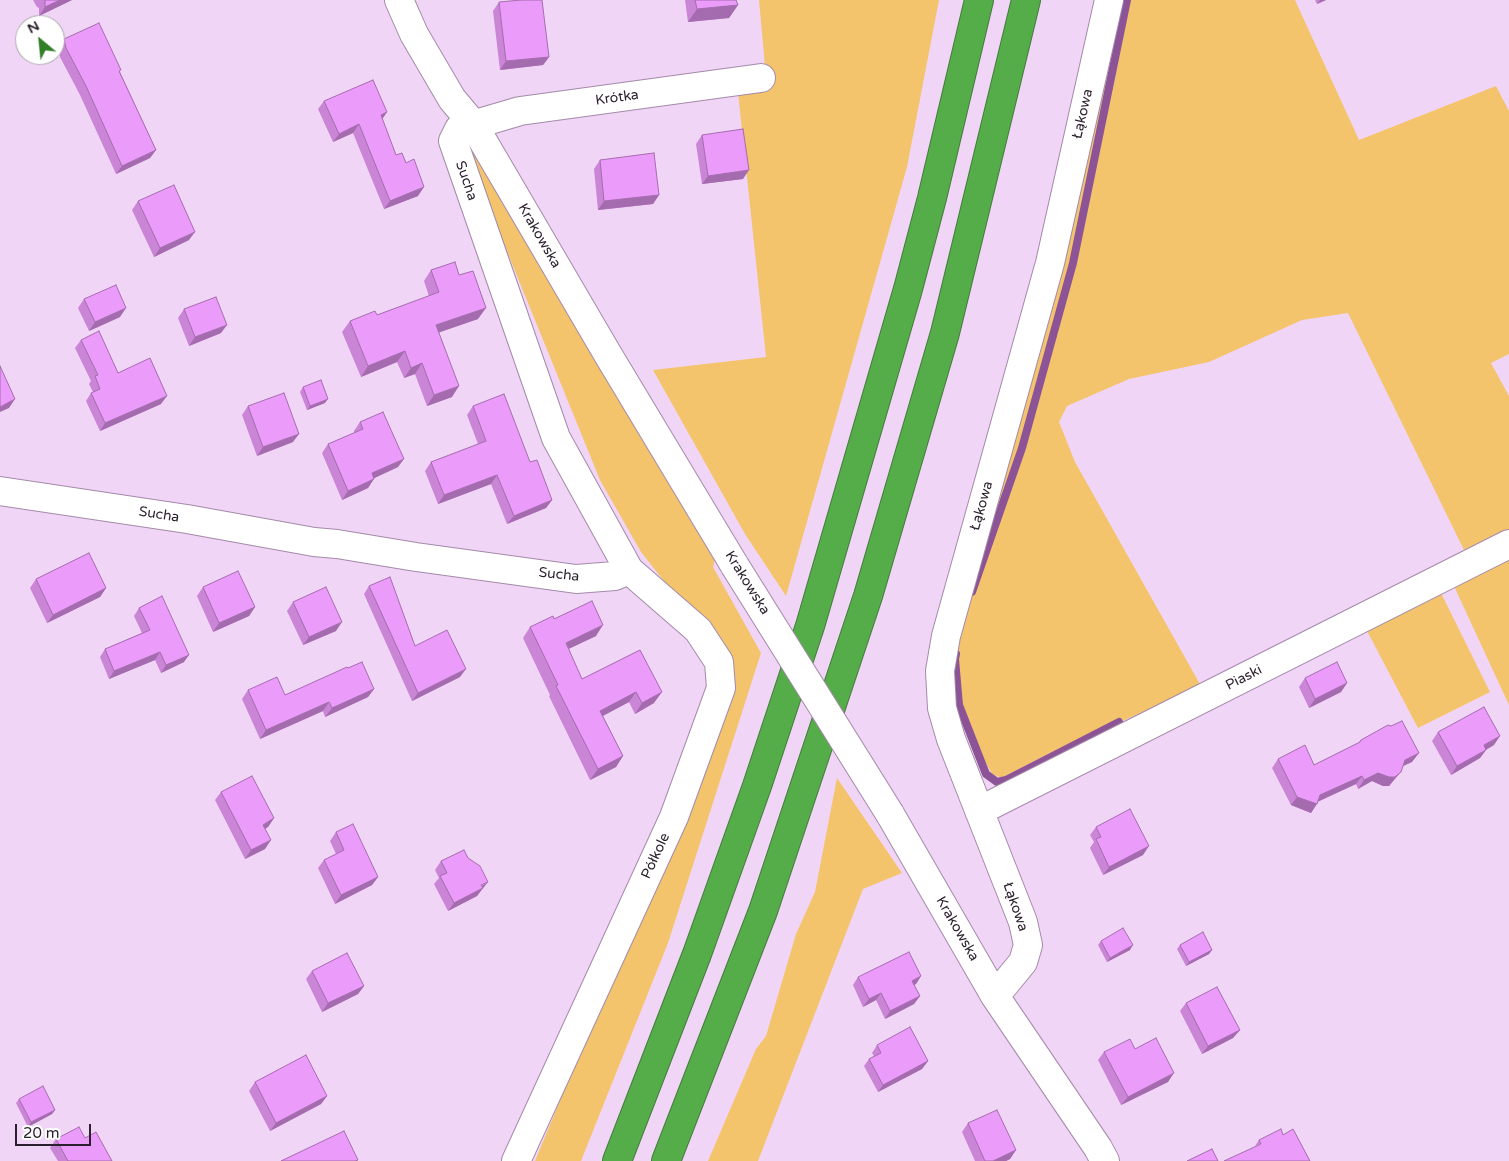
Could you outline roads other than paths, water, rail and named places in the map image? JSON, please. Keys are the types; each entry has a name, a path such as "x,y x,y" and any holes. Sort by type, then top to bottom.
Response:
{"highway":[{"path":"617,1161 697,954 757,786 810,626 908,289 932,198 979,0"},
{"path":"666,1161 763,911 868,596 945,333 1026,0"}],"street":[{"name":"Krakowska","path":"399,0 414,34 452,99 474,124 607,353 890,814 995,996 1105,1161"},
{"name":"Łąkowa","path":"995,996 1023,962 1028,945 1023,922 951,739 942,708 940,671 946,636 1050,264 1109,0"},
{"name":"Krótka","path":"474,124 520,111 761,78"},
{"name":"Sucha","path":"0,491 314,542 576,579 615,576 629,570 556,438 492,255 453,141 459,129 474,124"},
{"name":"Piaski","path":"978,811 1509,544"},
{"name":"Półkole","path":"516,1161 674,817 721,688 719,662 698,630 629,570"}],"waterway":[{"path":"972,592 1022,448 1073,263 1127,0"},
{"path":"956,654 959,705 986,774 997,782 1006,780 1119,722"}]}
